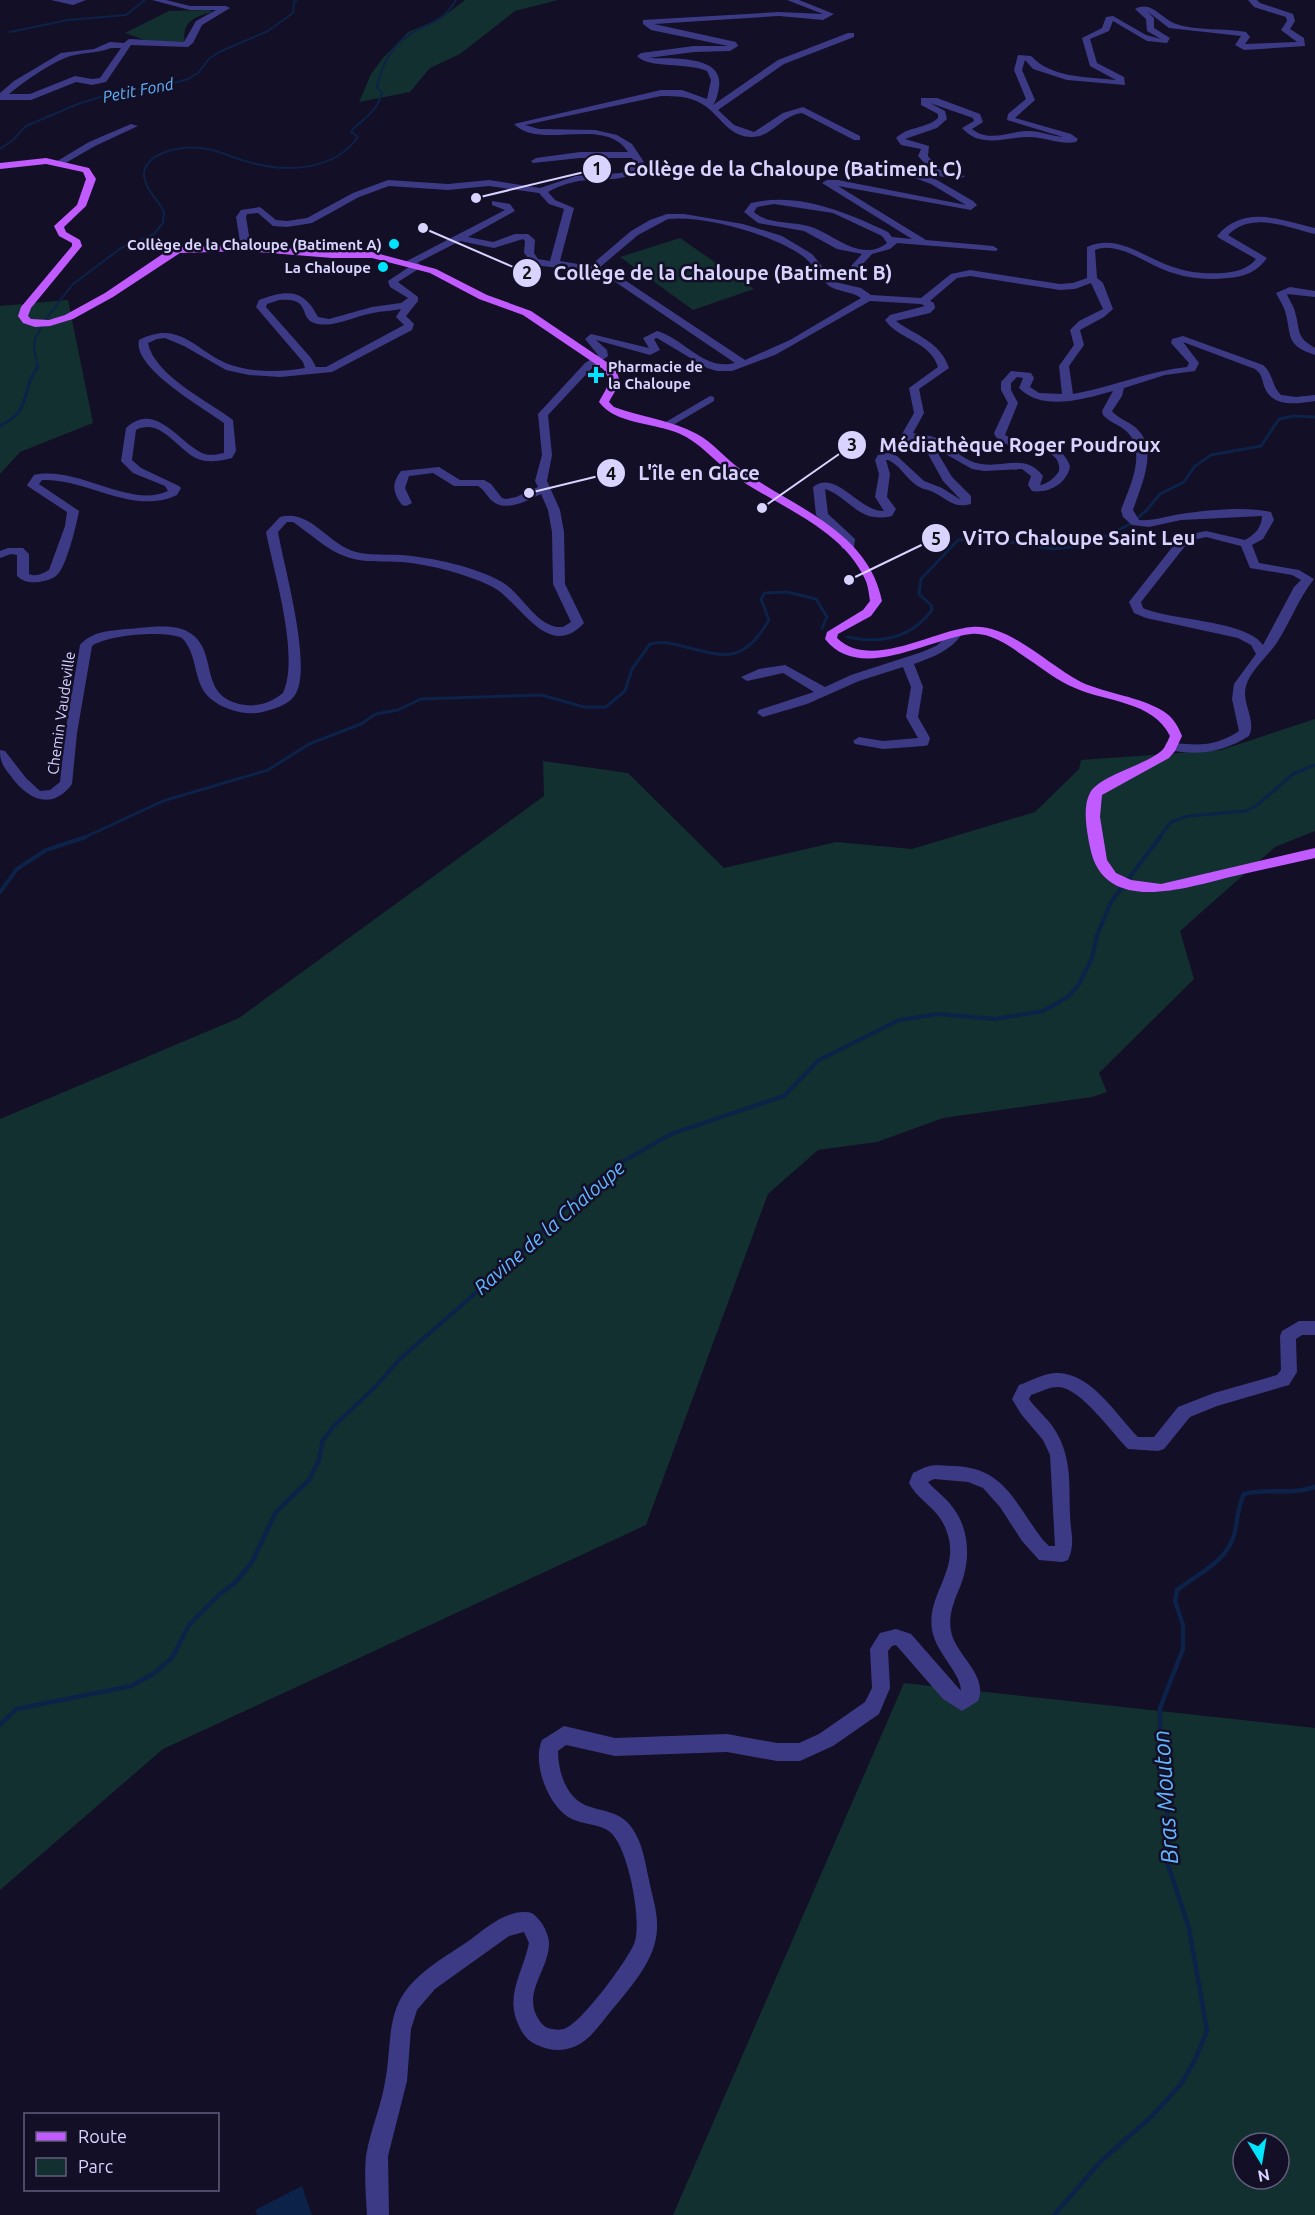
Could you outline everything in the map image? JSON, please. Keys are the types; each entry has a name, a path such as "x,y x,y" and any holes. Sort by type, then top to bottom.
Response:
{"main road":[{"path":"0,166 36,161 59,163 86,170 91,179 81,206 59,226 62,234 76,242 77,246 26,308 23,316 27,321 35,324 50,323 69,316 109,296 170,253 199,248 246,248 336,255 372,255 433,271 483,297 527,313 597,360 615,378 604,397 605,405 610,409 694,437 728,466 798,508 847,547 866,567 873,581 876,601 867,613 833,632 831,639 838,647 852,653 877,655 956,634 980,630 994,632 1051,671 1079,686 1158,713 1174,728 1176,736 1171,746 1164,755 1112,782 1095,794 1093,802 1100,860 1114,878 1138,887 1161,889 1315,853"}],"street":[{"path":"55,0 73,3 82,0"},
{"path":"1,96 31,97 75,79 92,82 103,80 129,42 178,46 189,43 192,31 197,24 230,6 190,8 156,0"},
{"path":"710,106 715,77 711,71 690,63 646,60 641,56 694,49 730,48 734,45 654,27 646,22 748,15 786,14 823,18 830,15 791,0"},
{"path":"935,173 935,169 923,156 926,148 904,143 900,138 909,132 934,126 943,119 942,113 924,103 924,100 934,100 977,116 979,122 966,128 977,137 1000,140 1028,134 1073,140 1068,136 1011,120 1011,116 1031,100 1018,70 1021,57 1028,58 1039,69 1067,78 1120,84 1123,82 1121,79 1093,64 1086,38 1106,29 1109,19 1113,18 1144,38 1157,42 1164,41 1166,38 1164,36 1150,29 1150,18 1139,9 1143,8 1160,15 1172,26 1244,34 1246,37 1239,45 1244,47 1302,44 1300,38 1286,30 1291,21 1290,16 1257,5 1252,0"},
{"path":"748,15 780,21"},
{"path":"710,106 781,62 850,34"},
{"path":"1,96 17,83 64,56 96,51 110,45 126,46"},
{"path":"246,248 241,217 244,212 260,210 273,223 302,223 314,219 371,188 388,183 448,187 489,183 542,191 585,178 617,176 631,172 639,162 636,155 627,144 604,134 587,131 540,132 518,126 522,122 661,93 682,93 710,106 736,130 751,134 762,131 782,117 799,110 806,110 857,138"},
{"path":"59,163 92,144 134,126"},
{"path":"536,161 579,155 636,155"},
{"path":"920,242 921,238 827,183 838,183 963,209 970,207 970,203 940,184 901,171 909,169 960,176"},
{"path":"542,191 552,202 569,208 554,264"},
{"path":"847,547 850,545 849,539 822,515 819,487 824,484 831,485 855,506 874,514 888,514 890,509 881,497 886,471 880,460 882,457 891,457 898,461 922,484 937,490 952,502 960,504 967,502 965,496 947,479 932,452 916,443 908,434 908,429 919,413 914,388 944,368 943,360 938,352 890,320 894,317 926,311 930,308 930,304 923,300 894,302 868,298 856,290 832,284 826,272 818,232 764,223 752,217 749,212 750,208 763,202 774,201 835,211 855,218 891,240 993,249"},
{"path":"0,555 19,550 23,554 23,576 28,579 42,578 54,572 71,526 73,511 33,485 38,477 61,476 141,499 160,500 173,493 175,488 170,484 143,474 126,461 130,428 136,424 154,423 200,456 207,458 228,456 231,442 229,422 177,388 144,351 144,342 147,339 161,335 178,338 230,368 282,373 328,370 408,328 409,324 401,317 413,297 393,285 393,281 412,265 510,211 507,206 495,203"},
{"path":"592,268 648,225 671,216 743,225 791,245 823,251 870,251 888,248 891,240"},
{"path":"1092,279 1090,249 1097,244 1115,246 1159,266 1208,277 1245,272 1258,264 1262,258 1222,236 1240,222 1261,218 1315,231"},
{"path":"459,238 494,245 515,237 525,236 530,240 529,253 534,261 547,266 554,264 592,268 611,275 743,364"},
{"path":"861,271 856,266 870,251"},
{"path":"923,300 954,276 961,274 995,275 1060,287 1075,286 1092,279"},
{"path":"1068,397 1064,366 1079,345 1075,330 1078,325 1105,313 1108,309 1098,283 1092,279"},
{"path":"1315,294 1290,290 1281,293 1290,311 1293,334 1300,343 1315,352"},
{"path":"309,370 311,366 261,307 263,302 279,297 299,300 307,304 315,320 320,322 410,304"},
{"path":"597,360 604,354 592,342 590,339 592,337 650,352 655,350 648,338 657,334 710,366 726,369 743,364 812,333 868,298"},
{"path":"912,438 926,438 975,466 1030,468 1037,476 1034,487 1040,490 1046,489 1062,476 1065,468 1064,462 1048,449 1030,443 1006,441 1000,437 999,433 1012,403 1006,390 1006,382 1015,373 1024,373 1029,378 1024,388 1030,392 1050,398 1081,396 1167,371 1191,369 1194,363 1176,344 1176,341 1182,339 1258,367 1267,374 1272,393 1276,397 1286,400 1315,398"},
{"name":"Chemin Vaudeville","path":"0,754 30,792 43,796 54,795 66,784 70,733 86,645 101,636 179,632 193,641 201,661 207,689 231,706 253,711 272,705 289,694 295,679 291,622 272,532 284,519 295,518 347,553 364,558 405,559 449,568 500,585 545,629 559,632 572,628 578,623 559,584 558,532 554,510 541,481 547,455 543,414 589,365 597,360"},
{"path":"1119,386 1117,396 1107,411 1108,415 1136,433 1140,443 1142,462 1127,510 1132,520 1149,524 1181,517 1220,514 1263,512 1268,516 1268,524 1259,537 1246,544 1206,534 1185,538 1136,602 1136,606 1145,615 1244,635 1257,644 1262,653"},
{"path":"664,426 710,399"},
{"path":"406,503 399,490 399,482 405,473 420,470 435,470 458,484 480,482 487,486 498,500 519,500 544,488"},
{"path":"1246,544 1254,566 1295,572 1312,579"},
{"path":"1171,746 1200,750 1211,748 1245,733 1246,727 1237,692 1240,684 1272,641 1300,587 1312,579"},
{"path":"763,714 825,693 855,678 907,662 945,645 954,639 956,634"},
{"path":"859,741 883,745 924,742 912,717 917,687 907,662"},
{"path":"747,677 785,669 825,693"},
{"path":"378,2215 377,2156 396,2081 401,2030 409,2004 428,1982 502,1929 516,1923 528,1922 536,1929 541,1944 523,1986 521,2000 525,2016 534,2032 552,2042 569,2040 584,2029 642,1953 648,1931 634,1854 627,1836 615,1824 575,1810 563,1799 547,1757 549,1746 564,1735 615,1747 727,1743 777,1752 800,1752 826,1740 872,1708 881,1688 879,1649 886,1639 896,1637 905,1640 948,1692 956,1700 962,1702 972,1695 972,1686 943,1639 941,1616 945,1595 958,1566 958,1547 952,1522 942,1505 922,1490 918,1483 919,1478 933,1471 945,1475 972,1475 981,1478 995,1488 1035,1545 1045,1554 1062,1554 1066,1546 1061,1517 1063,1473 1060,1455 1049,1434 1026,1410 1020,1399 1025,1390 1061,1380 1072,1384 1095,1400 1134,1444 1146,1446 1158,1444 1184,1412 1214,1400 1283,1380 1289,1372 1288,1336 1299,1328 1315,1328"}],"green space":[{"path":"465,0 558,0 515,11 460,54 430,68 410,92 359,102 371,74 408,32 440,19"},
{"path":"210,10 212,12 195,18 187,25 185,43 145,40 125,33 169,11"},
{"path":"680,238 754,289 693,310 620,257"},
{"path":"68,300 93,423 20,452 0,474 0,306"},
{"path":"1315,719 1315,831 1275,847 1180,931 1194,979 1099,1073 1107,1092 1092,1097 943,1118 877,1142 818,1150 768,1194 646,1525 163,1749 0,1890 0,1119 239,1018 544,796 543,761 628,773 724,868 836,842 912,849 1035,812 1079,769 1081,760 1221,750"},
{"path":"904,1683 1315,1728 1315,2215 673,2215"}],"water":[{"path":"302,2186 312,2215 257,2215 255,2210"}],"waterway":[{"path":"10,32 68,20 126,15 145,0"},
{"name":"Petit Fond","path":"0,149 13,140 26,126 78,104 119,91 161,87 188,79 198,73 209,59 219,52 268,31 293,13 294,2 297,0"},
{"path":"38,367 34,349 35,339 46,319 72,285 121,248 154,234 163,223 164,212 145,181 145,168 150,161 165,152 184,148 212,150 249,162 278,168 308,166 336,157 358,137 351,132 377,105 382,93 377,87 379,79 393,49 412,33 442,17 456,0"},
{"path":"0,426 14,417 21,409 30,381 38,367"},
{"path":"847,637 872,640 894,637 905,633 924,620 932,610 931,605 919,594 921,579 958,540 990,539 1054,549 1090,544 1130,524 1146,511 1160,494 1184,482 1195,466 1211,455 1261,446 1279,419 1294,416 1315,417"},
{"path":"83,838 163,801 268,770 309,744 361,724 376,714 398,710 421,699 541,695 584,707 606,707 625,691 632,669 650,644 670,643 722,654 733,654 751,644 769,620 761,599 765,593 787,592 816,599 827,617 822,628"},
{"name":"Ravine de la Chaloupe","path":"1159,838 1171,822 1188,816 1246,811 1256,806 1293,774 1315,765"},
{"name":"Ravine de la Chaloupe","path":"323,1441 333,1427 375,1387 401,1358 494,1277 584,1191 615,1166 671,1134 784,1096 819,1060 899,1020 938,1014 996,1019 1043,1011 1068,997 1079,984 1092,958 1097,935 1111,902 1160,837"},
{"path":"0,892 17,869 46,850 83,838"},
{"name":"Ravine de la Chaloupe","path":"0,1725 16,1709 131,1686 153,1674 172,1658 189,1625 220,1594 235,1583 252,1562 276,1512 309,1480 319,1460 323,1441"},
{"name":"Bras Mouton","path":"1054,2215 1101,2161 1152,2116 1181,2084 1194,2062 1207,2031 1189,1928 1166,1859 1168,1783 1160,1731 1160,1708 1183,1649 1183,1625 1175,1601 1177,1590 1210,1567 1225,1553 1234,1535 1244,1494 1298,1491 1315,1487"}],"place":[{"name":"Collège de la Chaloupe (Batiment C)","path":"476,198"},
{"name":"Collège de la Chaloupe (Batiment B)","path":"423,228"},
{"name":"Collège de la Chaloupe (Batiment A)","path":"394,244"},
{"name":"La Chaloupe","path":"383,267"},
{"name":"Pharmacie de la Chaloupe","path":"596,375"},
{"name":"L'île en Glace","path":"529,493"},
{"name":"Médiathèque Roger Poudroux","path":"762,508"},
{"name":"ViTO Chaloupe Saint Leu","path":"849,580"}]}
